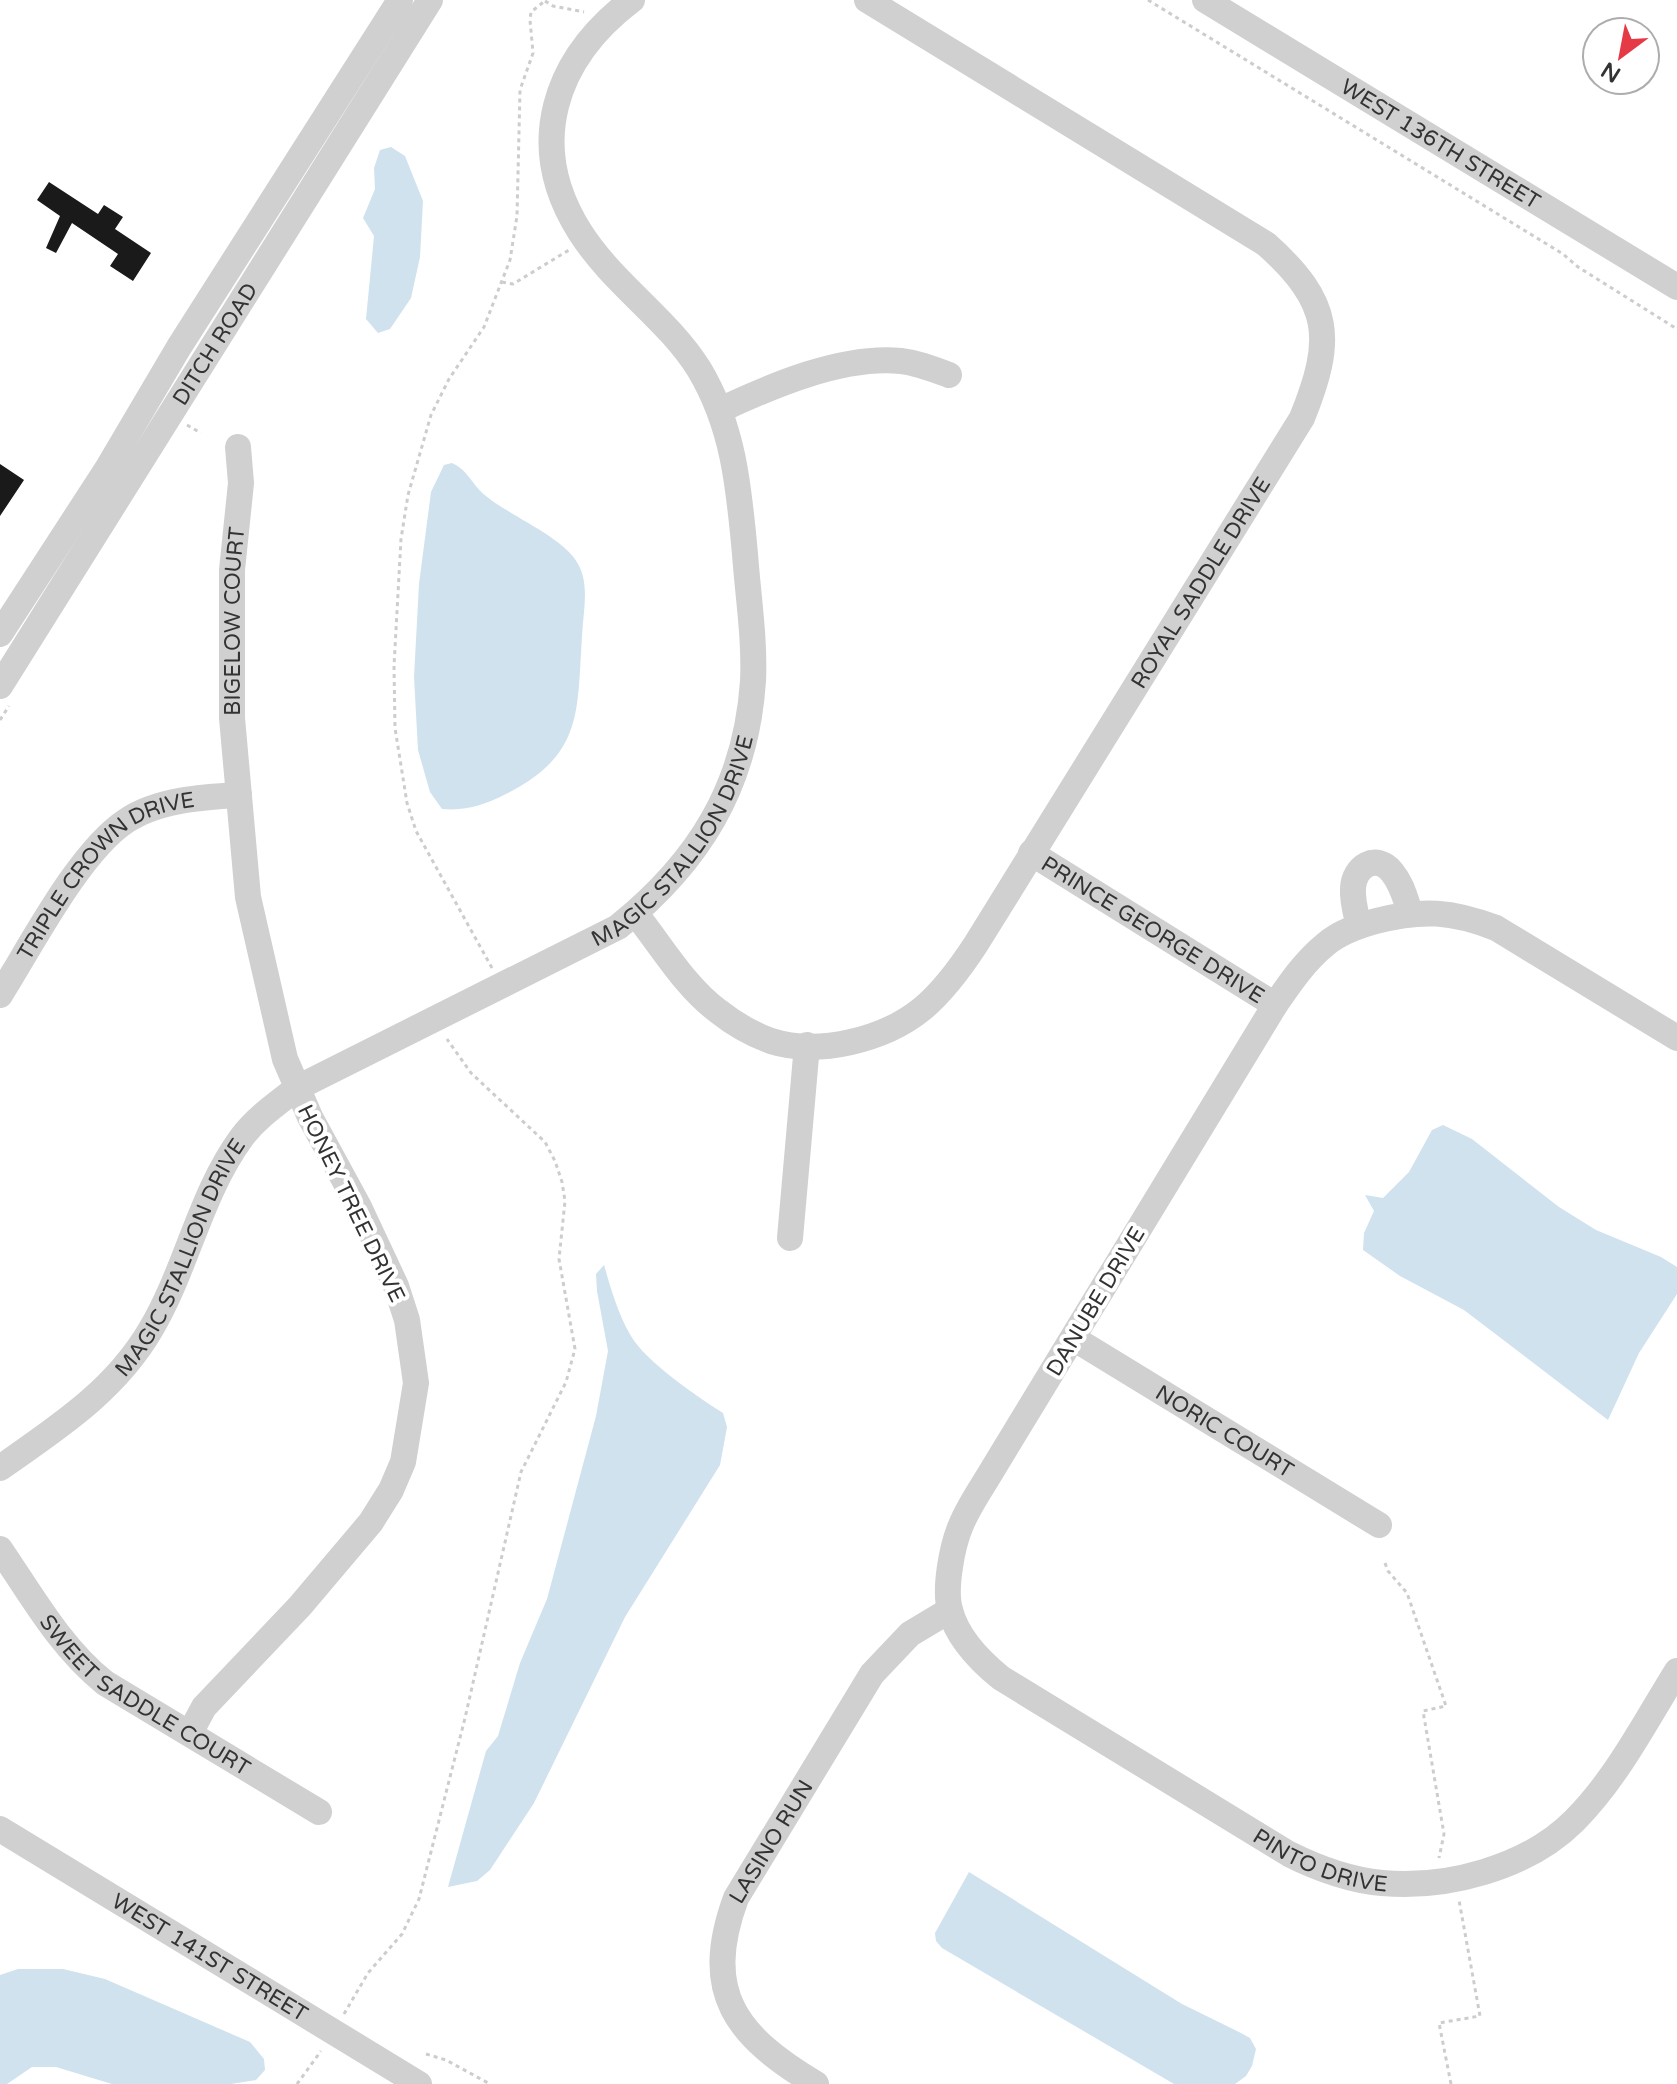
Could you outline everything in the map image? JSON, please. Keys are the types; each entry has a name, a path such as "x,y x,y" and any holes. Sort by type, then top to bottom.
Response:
{"street":[{"name":"DITCH ROAD","path":"0,634 107,469 187,335 400,0"},
{"name":"DITCH ROAD","path":"0,686 430,0"},
{"name":"MAGIC STALLION DRIVE","path":"0,1468 92,1402 124,1368 168,1298 225,1164 244,1135 262,1116 297,1088 618,927 680,869 717,815 734,779 749,716 752,645 740,494 733,450 720,410 699,369 676,337 585,239 564,202 554,169 551,139 562,87 593,33 632,0"},
{"name":"ROYAL SADDLE DRIVE","path":"635,913 715,1010 773,1041 807,1045 845,1043 896,1027 922,1009 961,967 1302,418 1318,378 1323,345 1320,320 1309,290 1294,269 1266,244 867,0"},
{"name":"WEST 136TH STREET","path":"1205,0 1677,287"},
{"path":"720,410 788,381 848,364 900,361 924,365 949,375"},
{"name":"BIGELOW COURT","path":"238,447 241,483 232,570 230,653 239,795"},
{"name":"TRIPLE CROWN DRIVE","path":"0,995 102,840 127,820 153,809 201,798 239,795"},
{"name":"HONEY TREE DRIVE","path":"190,1733 204,1707 300,1606 371,1522 391,1490 403,1462 416,1383 407,1320 396,1286 285,1059 248,897 239,795"},
{"name":"PRINCE GEORGE DRIVE","path":"1031,853 1275,1005"},
{"path":"1359,926 1353,899 1355,877 1358,870 1371,863 1387,866 1392,871 1402,887 1410,912"},
{"name":"DANUBE DRIVE","path":"950,1610 953,1550 961,1525 1275,1005 1294,977 1326,943 1359,926 1410,912 1449,914 1496,928 1677,1038"},
{"path":"790,1238 807,1045"},
{"name":"NORIC COURT","path":"1073,1338 1379,1525"},
{"name":"SWEET SADDLE COURT","path":"0,1549 60,1639 105,1683 319,1812"},
{"name":"PINTO DRIVE","path":"950,1610 979,1660 1029,1697 1289,1854 1331,1873 1382,1883 1429,1882 1469,1875 1508,1862 1546,1844 1572,1824 1611,1778 1674,1683"},
{"name":"LASINO RUN","path":"816,2084 760,2046 731,2008 722,1959 725,1928 736,1898 872,1674 910,1634 950,1610"},
{"name":"WEST 141ST STREET","path":"0,1829 419,2084"}],"path":[{"path":"502,985 416,831 407,803 395,728 394,666 401,539 419,454 431,415 449,379 480,335 502,282 514,242 520,90 533,53 531,12 545,0 553,6 588,13"},
{"path":"1148,0 1563,254 1578,267 1677,329"},
{"path":"502,282 513,284 523,279 585,239"},
{"path":"185,424 201,433"},
{"path":"297,2084 334,2032 368,1973 402,1934 419,1899 465,1718 521,1472 566,1382 575,1349 559,1259 565,1201 555,1161 545,1142 471,1073 452,1049 435,1019"},
{"path":"1385,1563 1407,1593 1446,1706 1423,1711 1444,1834 1438,1862"},
{"path":"1451,2084 1439,2023 1480,2016 1459,1897"},
{"path":"426,2054 446,2060 490,2084"}],"water":[{"path":"391,147 405,156 423,201 420,257 411,298 390,329 378,333 366,319 374,236 363,218 375,189 374,168 380,150"},
{"path":"452,463 496,504 550,536 571,554 582,572 585,599 576,710 563,747 550,764 506,794 475,806 442,809 430,792 418,750 414,677 419,584 431,492 444,465"},
{"path":"1443,1125 1472,1139 1559,1207 1596,1230 1661,1257 1677,1267 1677,1294 1639,1353 1608,1420 1464,1310 1400,1276 1363,1250 1364,1233 1374,1211 1365,1195 1383,1198 1409,1172 1432,1130"},
{"path":"604,1265 622,1319 638,1346 673,1378 723,1413 727,1427 720,1465 625,1617 534,1803 490,1870 477,1881 448,1887 486,1751 498,1736 520,1663 547,1599 596,1416 608,1351 596,1274"},
{"path":"969,1872 1182,2004 1250,2038 1256,2049 1246,2076 1235,2084 1174,2084 942,1948 936,1941 935,1933"},
{"path":"18,1969 63,1969 105,1979 250,2042 264,2059 265,2070 256,2080 231,2084 112,2084 56,2067 32,2067 7,2084 0,2084 0,1975"}],"building":[{"path":"49,182 98,214 104,205 123,217 115,229 151,253 133,281 110,266 118,254 72,223 56,253 46,248 60,216 37,200"},
{"path":"0,464 24,480 0,516"}]}
